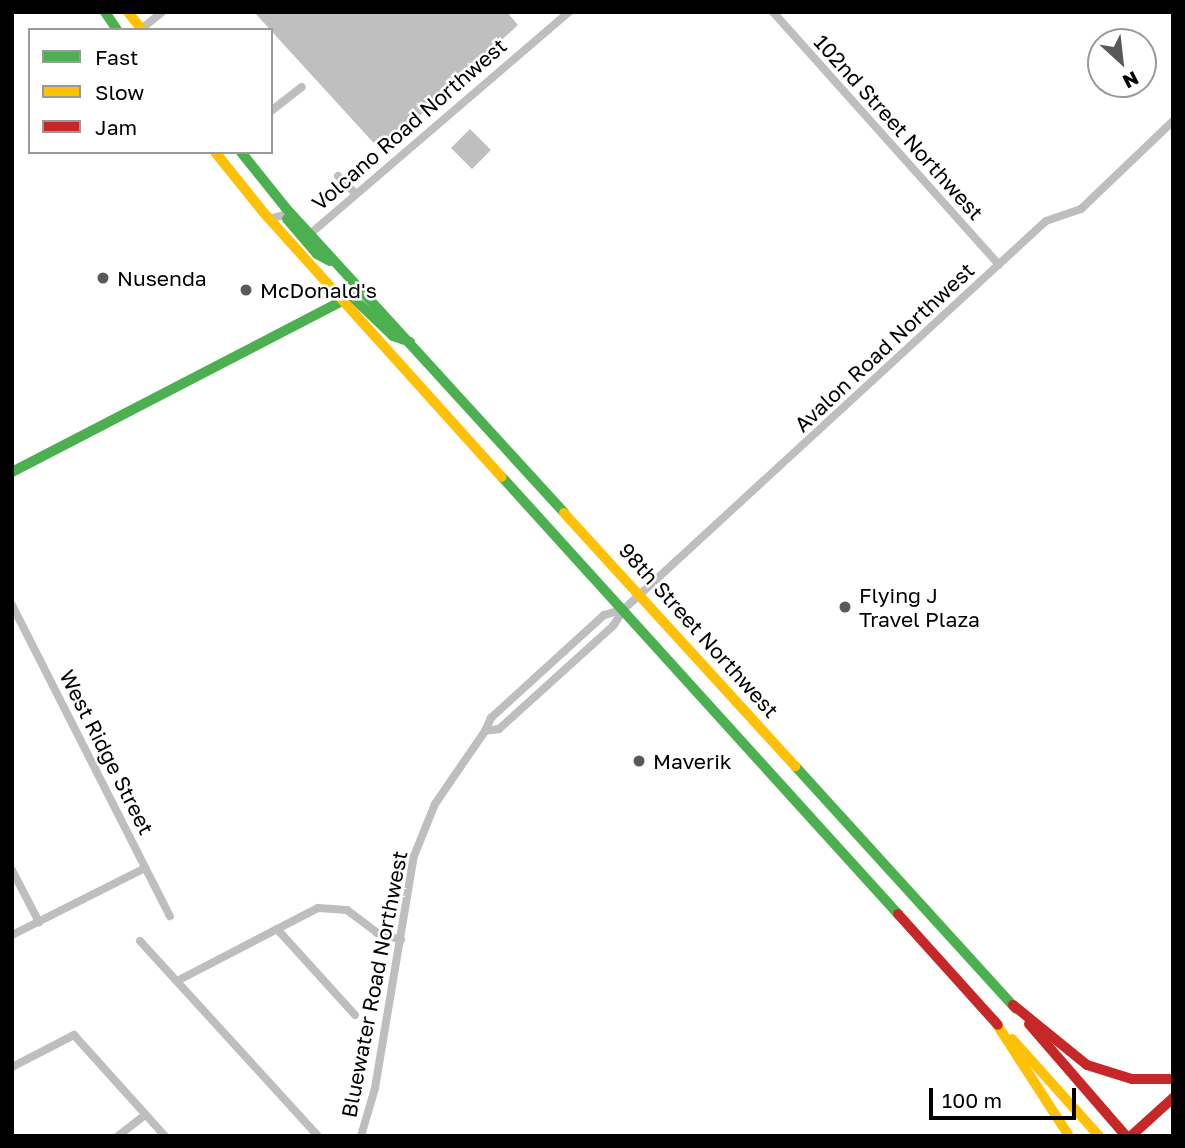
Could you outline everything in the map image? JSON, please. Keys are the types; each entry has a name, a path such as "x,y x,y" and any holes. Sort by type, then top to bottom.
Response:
{"main road":[{"path":"105,12 116,28"},
{"path":"128,12 140,28"},
{"name":"98th Street Northwest","path":"218,154 269,219 1099,1136"},
{"name":"98th Street Northwest","path":"243,154 310,234 641,593 1128,1136"},
{"path":"284,215 317,254 339,265"},
{"path":"12,472 354,296 393,336 411,342"},
{"path":"1013,1005 1087,1065 1132,1079 1173,1079"},
{"path":"994,1020 1069,1136"},
{"path":"1128,1136 1173,1098"}],"street":[{"path":"142,28 162,12"},
{"name":"Volcano Road Northwest","path":"269,219 284,215 310,234 569,12"},
{"name":"102nd Street Northwest","path":"773,12 999,265"},
{"path":"273,109 302,87"},
{"name":"Avalon Road Northwest","path":"624,609 1046,221 1081,209 1173,121"},
{"path":"338,176 356,194"},
{"name":"West Ridge Street","path":"12,605 170,916"},
{"name":"Bluewater Road Northwest","path":"361,1136 375,1088 414,856 435,804 491,718 604,615 624,609"},
{"name":"Bluewater Road Northwest","path":"485,731 499,729 613,626 624,609"},
{"path":"12,935 145,868"},
{"path":"12,870 39,922"},
{"path":"177,981 278,929 332,906 347,910 377,933 401,940"},
{"path":"278,929 355,1015"},
{"path":"140,941 318,1136"},
{"path":"12,1067 74,1035 165,1136"},
{"path":"118,1136 145,1115"}],"shaded area":[{"path":"254,12 507,12 518,25 381,151 273,33 273,28 269,28"},
{"path":"470,129 491,150 472,169 451,148"}],"traffic: fast":[{"path":"105,12 116,28"},
{"path":"243,154 285,207 564,513"},
{"path":"287,219 317,254 330,261"},
{"path":"12,472 351,296 393,336 410,342"},
{"path":"502,477 898,914"},
{"path":"795,766 1016,1009"}],"traffic: slow":[{"path":"128,12 140,28"},
{"path":"217,154 264,213 502,477"},
{"path":"564,513 795,766"},
{"path":"994,1020 1069,1136"},
{"path":"1012,1039 1099,1136"}],"traffic: jam":[{"path":"898,914 998,1025"},
{"path":"1013,1005 1087,1065 1132,1079 1173,1079"},
{"path":"1029,1024 1126,1136"},
{"path":"1131,1136 1173,1098"}],"place":[{"name":"Nusenda","path":"103,278"},
{"name":"McDonald's","path":"246,290"},
{"name":"Flying J Travel Plaza","path":"845,607"},
{"name":"Maverik","path":"639,761"}]}
